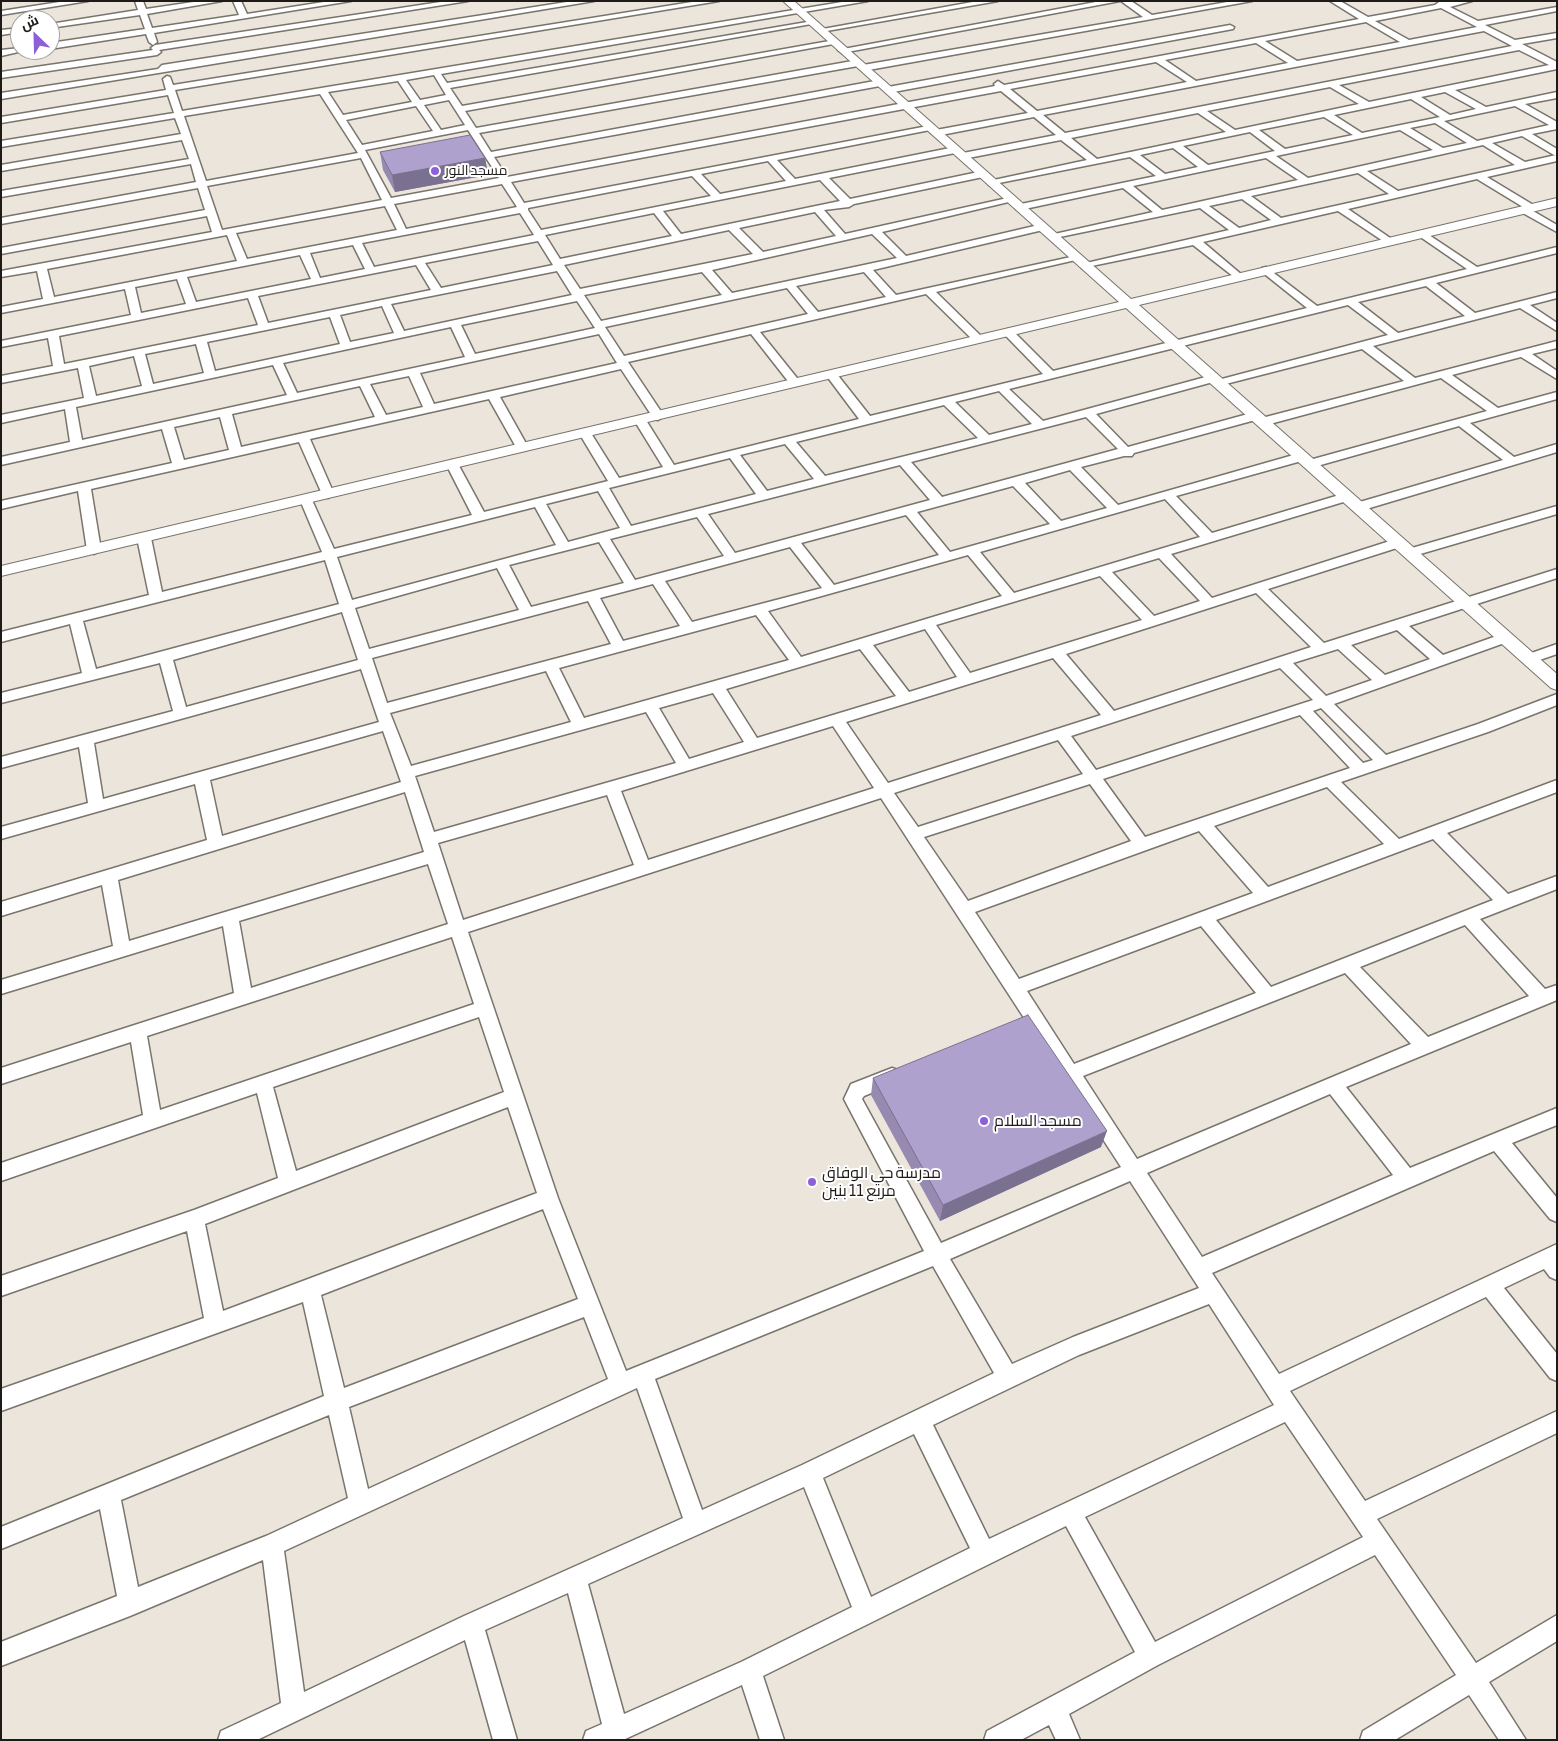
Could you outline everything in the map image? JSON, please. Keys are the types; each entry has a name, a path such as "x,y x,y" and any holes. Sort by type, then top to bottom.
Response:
{"street":[{"path":"1,13 28,5 84,1"},
{"path":"139,1 180,114 218,232"},
{"path":"60,24 218,1"},
{"path":"236,1 244,17"},
{"path":"60,44 346,1"},
{"path":"1,75 45,79 163,70 258,43 294,27 385,14 426,4 464,1"},
{"path":"529,1 536,10"},
{"path":"637,1 648,12"},
{"path":"1,120 54,123 180,114 277,85 310,56 355,48 411,54 448,33 481,28 536,10 597,8 648,12 715,1"},
{"path":"788,1 1557,684"},
{"path":"1,144 54,123 171,90 277,85 323,91 400,78 422,70 436,72 864,1"},
{"path":"949,1 958,8"},
{"path":"703,54 817,27 912,15 994,1"},
{"path":"1077,1 1085,7"},
{"path":"459,108 642,52 703,54 839,46 979,26 1116,1"},
{"path":"1125,1 1150,18"},
{"path":"1189,1 1230,27 1298,65"},
{"path":"444,86 556,79 607,94 691,80 733,85 985,47 1248,1"},
{"path":"1334,1 1408,43"},
{"path":"1434,1 1555,64"},
{"path":"1,194 27,203 84,234 218,232 619,158 668,142 738,129 776,129 1030,84 1468,1"},
{"path":"1544,1 1557,8"},
{"path":"328,4 338,21"},
{"path":"685,6 708,27"},
{"path":"1,96 45,79 156,50 258,43 310,56 355,48 396,31 448,33 481,28 550,27 597,8"},
{"path":"1,310 304,252 523,207 633,177 694,172 770,158 792,146 933,130 1123,104 1194,84 1408,43 1557,8"},
{"path":"285,10 294,27"},
{"path":"1056,12 1082,30"},
{"path":"385,14 396,31"},
{"path":"912,15 920,21"},
{"path":"1028,17 1052,35"},
{"path":"1115,24 1194,84"},
{"path":"979,26 987,32"},
{"path":"550,27 556,35"},
{"path":"927,27 935,33"},
{"path":"1,274 41,267 84,234 202,185 361,152 439,133 471,129 589,123 651,125 755,106 1010,69 1230,27"},
{"path":"682,32 703,54"},
{"path":"1,344 317,282 823,177 1063,137 1331,84 1363,71 1441,62 1557,35"},
{"path":"995,38 1003,44"},
{"path":"631,40 642,52"},
{"path":"562,43 568,50"},
{"path":"985,47 1030,84"},
{"path":"1377,49 1394,58"},
{"path":"691,80 703,54"},
{"path":"540,55 556,79"},
{"path":"1339,56 1363,71"},
{"path":"1441,62 1478,82"},
{"path":"1,380 334,313 732,227 988,178 1095,162 1447,89 1555,64"},
{"path":"436,72 459,108 481,149 523,207 558,265 658,416"},
{"path":"984,73 1095,162"},
{"path":"1238,76 1246,81"},
{"path":"400,78 439,133"},
{"path":"481,149 589,123 607,94 691,80"},
{"path":"1331,84 1367,105"},
{"path":"733,85 755,106"},
{"path":"1255,87 1270,96"},
{"path":"1447,89 1484,110"},
{"path":"323,91 361,152 375,166 403,232"},
{"path":"1,419 455,324 578,295 875,231 1016,204 1126,186 1557,95"},
{"path":"1413,96 1449,118"},
{"path":"340,118 451,97"},
{"path":"1123,104 1145,120"},
{"path":"1516,104 1557,126"},
{"path":"1200,110 1234,133"},
{"path":"722,112 738,129"},
{"path":"1326,114 1361,136"},
{"path":"1436,120 1524,166"},
{"path":"651,125 668,142"},
{"path":"1054,237 1557,126"},
{"path":"1403,128 1441,151"},
{"path":"776,129 792,146"},
{"path":"1251,129 1284,152"},
{"path":"1523,134 1557,153"},
{"path":"1,222 27,203 65,170 187,136"},
{"path":"1175,145 1207,169"},
{"path":"1132,154 1165,178"},
{"path":"1,155 2,168 65,170 194,161"},
{"path":"1268,156 1307,182"},
{"path":"619,158 633,177"},
{"path":"770,158 794,183"},
{"path":"1,505 493,395 815,316 929,291 1196,242 1557,158"},
{"path":"1360,170 1397,195"},
{"path":"694,172 718,198"},
{"path":"1479,176 1557,229"},
{"path":"823,177 849,204"},
{"path":"1126,186 1160,214"},
{"path":"1244,195 1280,222"},
{"path":"1,571 1557,202"},
{"path":"1201,204 1238,232"},
{"path":"1340,208 1390,242"},
{"path":"657,210 679,238"},
{"path":"818,210 843,238"},
{"path":"1,251 210,212"},
{"path":"732,227 761,256"},
{"path":"1,461 471,358 1042,227"},
{"path":"230,230 243,263"},
{"path":"875,231 904,259"},
{"path":"1423,234 1476,271"},
{"path":"356,241 371,271"},
{"path":"1196,242 1238,277"},
{"path":"1,637 1557,250"},
{"path":"304,252 317,282"},
{"path":"419,261 437,291"},
{"path":"41,267 49,300"},
{"path":"705,268 729,298"},
{"path":"866,268 894,299"},
{"path":"1266,270 1317,311"},
{"path":"181,275 192,306"},
{"path":"1429,283 1474,317"},
{"path":"129,285 138,317"},
{"path":"790,285 815,316"},
{"path":"929,291 978,339"},
{"path":"252,295 264,327"},
{"path":"1,698 165,656 564,546 985,438 1557,295"},
{"path":"385,302 400,335"},
{"path":"1351,302 1397,336"},
{"path":"1521,304 1557,328"},
{"path":"334,313 346,346"},
{"path":"455,324 471,358"},
{"path":"753,330 796,383"},
{"path":"1008,332 1051,375"},
{"path":"53,334 59,368"},
{"path":"201,340 210,375"},
{"path":"1364,344 1413,382"},
{"path":"1,763 86,741 365,659 731,557 1259,419 1413,382 1557,344"},
{"path":"139,352 148,388"},
{"path":"1523,353 1557,376"},
{"path":"278,362 293,396"},
{"path":"83,363 91,401"},
{"path":"413,371 430,408"},
{"path":"1443,374 1496,412"},
{"path":"832,375 868,421"},
{"path":"363,381 382,419"},
{"path":"1002,388 1040,425"},
{"path":"493,395 522,447"},
{"path":"1,833 202,779 385,718 619,646 831,590 1115,509 1461,422 1557,395"},
{"path":"947,401 985,438"},
{"path":"70,405 77,445"},
{"path":"225,412 236,452"},
{"path":"1088,413 1128,453"},
{"path":"640,420 671,470"},
{"path":"1461,422 1512,462"},
{"path":"167,424 179,465"},
{"path":"585,433 616,483"},
{"path":"303,437 328,494"},
{"path":"788,440 822,480"},
{"path":"1358,507 1551,450 1557,460"},
{"path":"733,454 764,496"},
{"path":"902,460 939,502"},
{"path":"452,464 480,517"},
{"path":"1074,467 1115,509"},
{"path":"1017,482 1058,525"},
{"path":"602,486 628,531"},
{"path":"84,487 94,550"},
{"path":"1168,495 1209,538"},
{"path":"1,909 216,844 408,779 580,724 717,687 863,642 929,625 1011,598 1104,572 1346,497"},
{"path":"306,500 330,555 385,718 408,779 513,1098 548,1198 588,1305 621,1384"},
{"path":"539,502 564,546"},
{"path":"909,510 947,556"},
{"path":"1410,553 1557,510"},
{"path":"700,512 731,557"},
{"path":"602,537 632,585"},
{"path":"144,538 158,599"},
{"path":"793,542 831,590"},
{"path":"1,987 230,917 612,788 1260,589 1398,543"},
{"path":"971,550 1011,598"},
{"path":"1162,553 1210,604"},
{"path":"501,563 527,613"},
{"path":"1104,572 1152,621"},
{"path":"1,1076 458,930 643,867 1112,718 1557,573"},
{"path":"656,578 688,627"},
{"path":"1260,589 1321,649"},
{"path":"592,596 619,646"},
{"path":"759,609 798,662"},
{"path":"76,619 90,676"},
{"path":"1399,624 1441,661"},
{"path":"929,625 966,679"},
{"path":"913,835 1324,702 1505,638"},
{"path":"863,642 905,697"},
{"path":"1340,643 1383,681"},
{"path":"1528,658 1557,649"},
{"path":"1056,652 1112,718"},
{"path":"165,656 181,714"},
{"path":"1283,662 1384,761"},
{"path":"551,666 580,724"},
{"path":"717,687 753,744"},
{"path":"964,908 1202,823 1483,728 1557,699"},
{"path":"650,706 685,765"},
{"path":"1302,708 1360,769"},
{"path":"836,719 1016,988 1026,1021 1072,1073 1132,1170 1214,1292 1289,1409 1514,1740"},
{"path":"1062,733 1142,844"},
{"path":"86,741 96,806"},
{"path":"202,779 216,844"},
{"path":"1330,780 1397,846"},
{"path":"1016,988 1557,786"},
{"path":"612,788 643,867"},
{"path":"1202,823 1264,894"},
{"path":"1437,832 1506,902"},
{"path":"109,877 122,950"},
{"path":"1072,1073 1557,882"},
{"path":"230,917 244,998"},
{"path":"1203,917 1268,995"},
{"path":"1,1654 130,1604 272,1545 361,1506 643,1374 937,1255 1333,1084 1549,995 1468,917"},
{"path":"1348,965 1425,1046"},
{"path":"1,1172 484,1008"},
{"path":"138,1033 153,1120"},
{"path":"910,1068 857,1090 853,1099 937,1255 1008,1377"},
{"path":"263,1083 289,1182"},
{"path":"1333,1084 1407,1178"},
{"path":"1,1286 194,1219 513,1098"},
{"path":"1198,1269 1407,1178 1499,1142 1557,1116"},
{"path":"1499,1142 1557,1213"},
{"path":"1,1400 310,1290 548,1198"},
{"path":"194,1219 216,1324"},
{"path":"1275,1387 1490,1286 1553,1260"},
{"path":"1490,1286 1557,1371"},
{"path":"310,1290 361,1506"},
{"path":"230,1740 472,1624 810,1473 1073,1347 1214,1292"},
{"path":"1,1538 335,1402 588,1305"},
{"path":"643,1374 696,1523"},
{"path":"595,1740 748,1670 984,1553 1289,1409"},
{"path":"919,1420 984,1553"},
{"path":"1361,1515 1557,1422"},
{"path":"810,1473 866,1611"},
{"path":"110,1495 130,1604"},
{"path":"1071,1513 1150,1657"},
{"path":"996,1740 1055,1710 1150,1657 1379,1541"},
{"path":"272,1545 294,1710"},
{"path":"575,1578 616,1729"},
{"path":"472,1624 505,1740"},
{"path":"1372,1740 1474,1680 1557,1627"},
{"path":"748,1670 772,1740"},
{"path":"1055,1710 1068,1740"}],"building":[{"path":"470,135 485,158 392,175 380,152"},
{"name":"مسجد السلام","path":"1028,1015 1107,1131 943,1205 873,1078"}],"place":[{"name":"مسجد النور","path":"435,171"},
{"name":"مسجد السلام","path":"984,1121"},
{"name":"مدرسة حي الوفاق مربع 11 بنين","path":"812,1182"}]}
